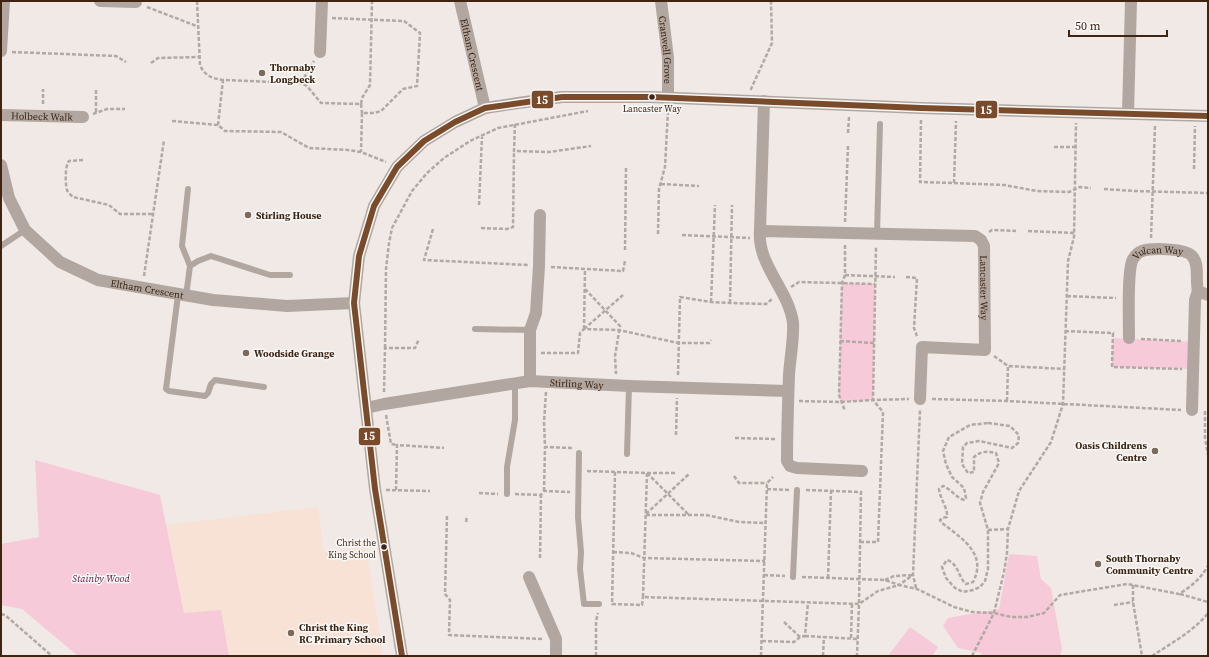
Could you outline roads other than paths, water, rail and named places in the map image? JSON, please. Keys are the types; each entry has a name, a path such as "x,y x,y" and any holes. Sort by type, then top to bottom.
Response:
{"street":[{"path":"4,1 5,51"},
{"path":"100,1 136,2"},
{"path":"320,52 322,1"},
{"name":"Eltham Crescent","path":"460,1 485,108"},
{"name":"Cranwell Grove","path":"661,1 668,58 668,98"},
{"path":"1128,113 1130,1"},
{"path":"402,656 375,489 354,303 359,256 374,206 397,167 424,141 455,122 485,108 518,102 562,97 668,98 921,108 1208,116"},
{"path":"764,101 760,235 762,254 790,310 793,324 788,396 787,461 790,466 797,468 862,471"},
{"name":"Holbeck Walk","path":"1,115 83,118"},
{"name":"Eltham Crescent","path":"1,165 9,198 25,230 60,262 98,280 142,289 213,300 286,306 354,303"},
{"path":"530,381 530,330 536,313 540,215"},
{"name":"Lancaster Way","path":"760,235 960,235 975,236 981,240 984,246 985,350 922,347 920,399"},
{"name":"Vulcan Way","path":"1129,338 1130,275 1133,260 1140,252 1150,249 1185,251 1192,255 1196,262 1196,283 1203,293"},
{"path":"1192,410 1195,300 1203,293"},
{"name":"Stirling Way","path":"366,408 530,381 616,386 677,387 788,396"},
{"path":"529,577 556,639 556,656"}],"lane":[{"path":"877,234 880,124"},
{"path":"188,189 182,246 190,266 182,295 166,389 169,392 205,396 208,393 211,384 215,380 264,387"},
{"path":"1,246 25,230"},
{"path":"190,266 198,260 211,256 270,275 290,275"},
{"path":"475,329 530,330"},
{"path":"507,494 507,467 515,420 515,383"},
{"path":"627,454 629,386"},
{"path":"579,453 578,517 581,552 580,569 584,604 599,604"},
{"path":"792,577 797,490"}],"place":[{"name":"Thornaby Longbeck","path":"262,73"},
{"name":"Lancaster Way","path":"652,97"},
{"name":"Stirling House","path":"248,215"},
{"name":"Woodside Grange","path":"246,353"},
{"name":"Oasis Childrens Centre","path":"1155,451"},
{"name":"Christ the King School","path":"384,547"},
{"name":"South Thornaby Community Centre","path":"1098,564"},
{"name":"Christ the King RC Primary School","path":"291,633"}],"park label":[{"name":"Stainby Wood","path":"101,578"}]}
